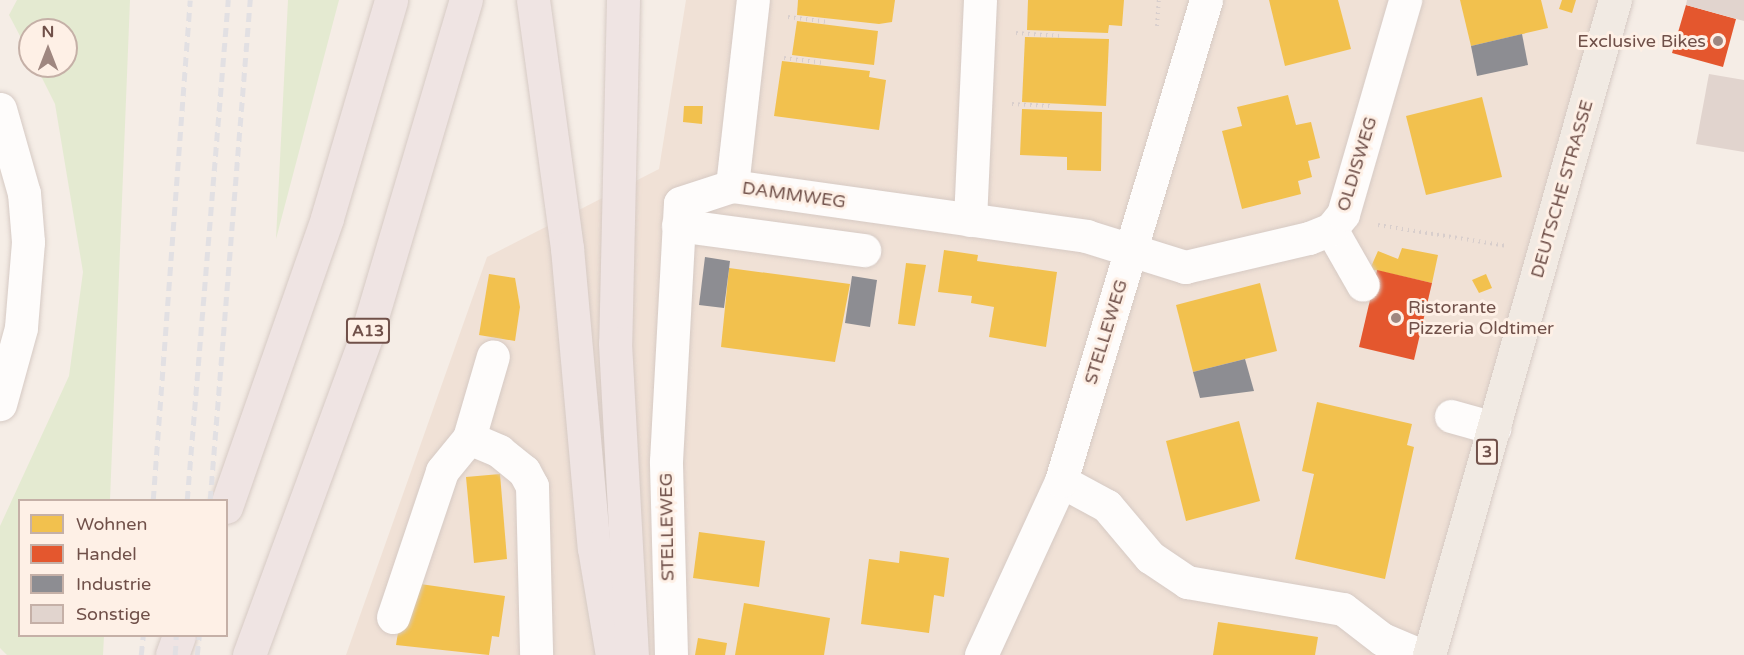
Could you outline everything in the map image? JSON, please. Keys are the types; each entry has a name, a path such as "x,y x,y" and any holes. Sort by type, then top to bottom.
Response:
{"highway":[{"path":"228,501 327,218 391,0"},
{"name":"A13","path":"249,655 366,338 466,0"},
{"path":"533,0 567,248 580,436 612,655"},
{"path":"623,0 615,343 632,655"},
{"path":"172,655 179,637"}],"main road":[{"name":"DEUTSCHE STRASSE","path":"1429,655 1615,0"}],"street":[{"name":"DAMMWEG","path":"753,0 732,186 1086,236 1131,251"},
{"name":"STELLEWEG","path":"989,652 1061,481 1206,0"},
{"name":"OLDISWEG","path":"1131,251 1185,267 1337,222 1405,0"},
{"path":"970,220 980,16"},
{"path":"0,110 24,193 28,242 21,328 0,404"},
{"name":"STELLEWEG","path":"671,655 666,461 680,203 732,186"},
{"path":"1337,222 1363,285"},
{"path":"678,225 864,250"},
{"path":"393,617 442,471 470,438 493,356"},
{"path":"1451,416 1494,428"},
{"path":"470,438 499,451 524,471 532,486 537,655"},
{"path":"1061,481 1107,506 1150,557 1187,582 1343,609 1382,639 1420,655"}],"path":[{"path":"980,16 1060,36"},
{"path":"1337,222 1512,247"}],"shaded area":[{"path":"686,0 1614,0 1429,655 346,655 487,257 659,169"}],"green space":[{"path":"17,0 130,0 110,499 18,499 18,637 104,637 103,655 7,655 0,648 0,526 69,376 83,272 55,104 42,78 78,78 78,18 18,18 18,32 9,15"},
{"path":"288,0 339,0 276,239"}],"building: Wohnen":[{"path":"798,0 895,0 892,22 879,24 797,15"},
{"path":"1028,0 1124,0 1122,26 1109,25 1108,33 1027,30"},
{"path":"1269,0 1338,0 1351,49 1285,66"},
{"path":"1460,0 1541,0 1548,28 1471,46"},
{"path":"1562,0 1576,0 1572,13 1559,9"},
{"path":"797,21 878,31 874,65 792,55"},
{"path":"1025,37 1109,39 1106,106 1022,102"},
{"path":"782,61 870,71 869,77 886,80 879,130 774,116"},
{"path":"1288,95 1296,125 1311,122 1320,158 1308,161 1312,177 1298,181 1301,194 1242,209 1222,131 1242,126 1237,107"},
{"path":"1482,97 1502,177 1426,195 1406,116"},
{"path":"684,106 703,106 702,124 683,122"},
{"path":"1022,109 1102,112 1101,171 1067,170 1067,157 1020,155"},
{"path":"1402,248 1438,255 1432,283 1370,269 1378,251 1398,259"},
{"path":"944,250 978,255 977,261 1057,272 1046,347 989,337 994,307 971,303 972,296 938,292"},
{"path":"906,263 926,265 915,326 898,324"},
{"path":"729,268 850,284 835,362 721,347"},
{"path":"489,274 515,278 520,307 515,341 479,335"},
{"path":"1486,274 1492,288 1479,293 1472,280"},
{"path":"1260,283 1277,351 1193,372 1176,305"},
{"path":"1317,402 1412,424 1407,445 1414,447 1385,579 1295,559 1314,474 1302,471"},
{"path":"1239,421 1260,501 1186,521 1166,441"},
{"path":"500,474 507,559 474,563 466,477"},
{"path":"699,532 765,541 759,587 693,578"},
{"path":"900,551 949,558 944,597 934,595 929,633 861,624 869,559 899,563"},
{"path":"406,582 505,596 499,637 492,636 489,655 396,645"},
{"path":"744,603 830,618 824,655 735,655"},
{"path":"1218,622 1318,637 1315,655 1213,655"},
{"path":"698,638 727,643 725,655 695,655"}],"building: Handel":[{"path":"1686,5 1736,19 1723,67 1672,53"},
{"path":"1377,270 1432,283 1414,360 1359,347"}],"building: Industrie":[{"path":"1522,34 1528,65 1477,76 1471,46"},
{"path":"705,257 730,261 724,308 699,305"},
{"path":"852,276 877,280 870,327 845,323"},
{"path":"1245,359 1254,391 1200,398 1193,372"}],"building: Sonstige":[{"path":"1687,0 1744,0 1744,21 1686,5"},
{"path":"1709,74 1744,80 1744,152 1696,144"}],"railway":[{"path":"153,499 190,0"},
{"path":"187,499 228,0"},
{"path":"210,499 250,0"},
{"path":"141,655 143,637"},
{"path":"175,655 176,637"},
{"path":"197,655 199,637"}],"place":[{"name":"Exclusive Bikes","path":"1718,41"},
{"name":"Ristorante Pizzeria Oldtimer","path":"1396,318"}]}
